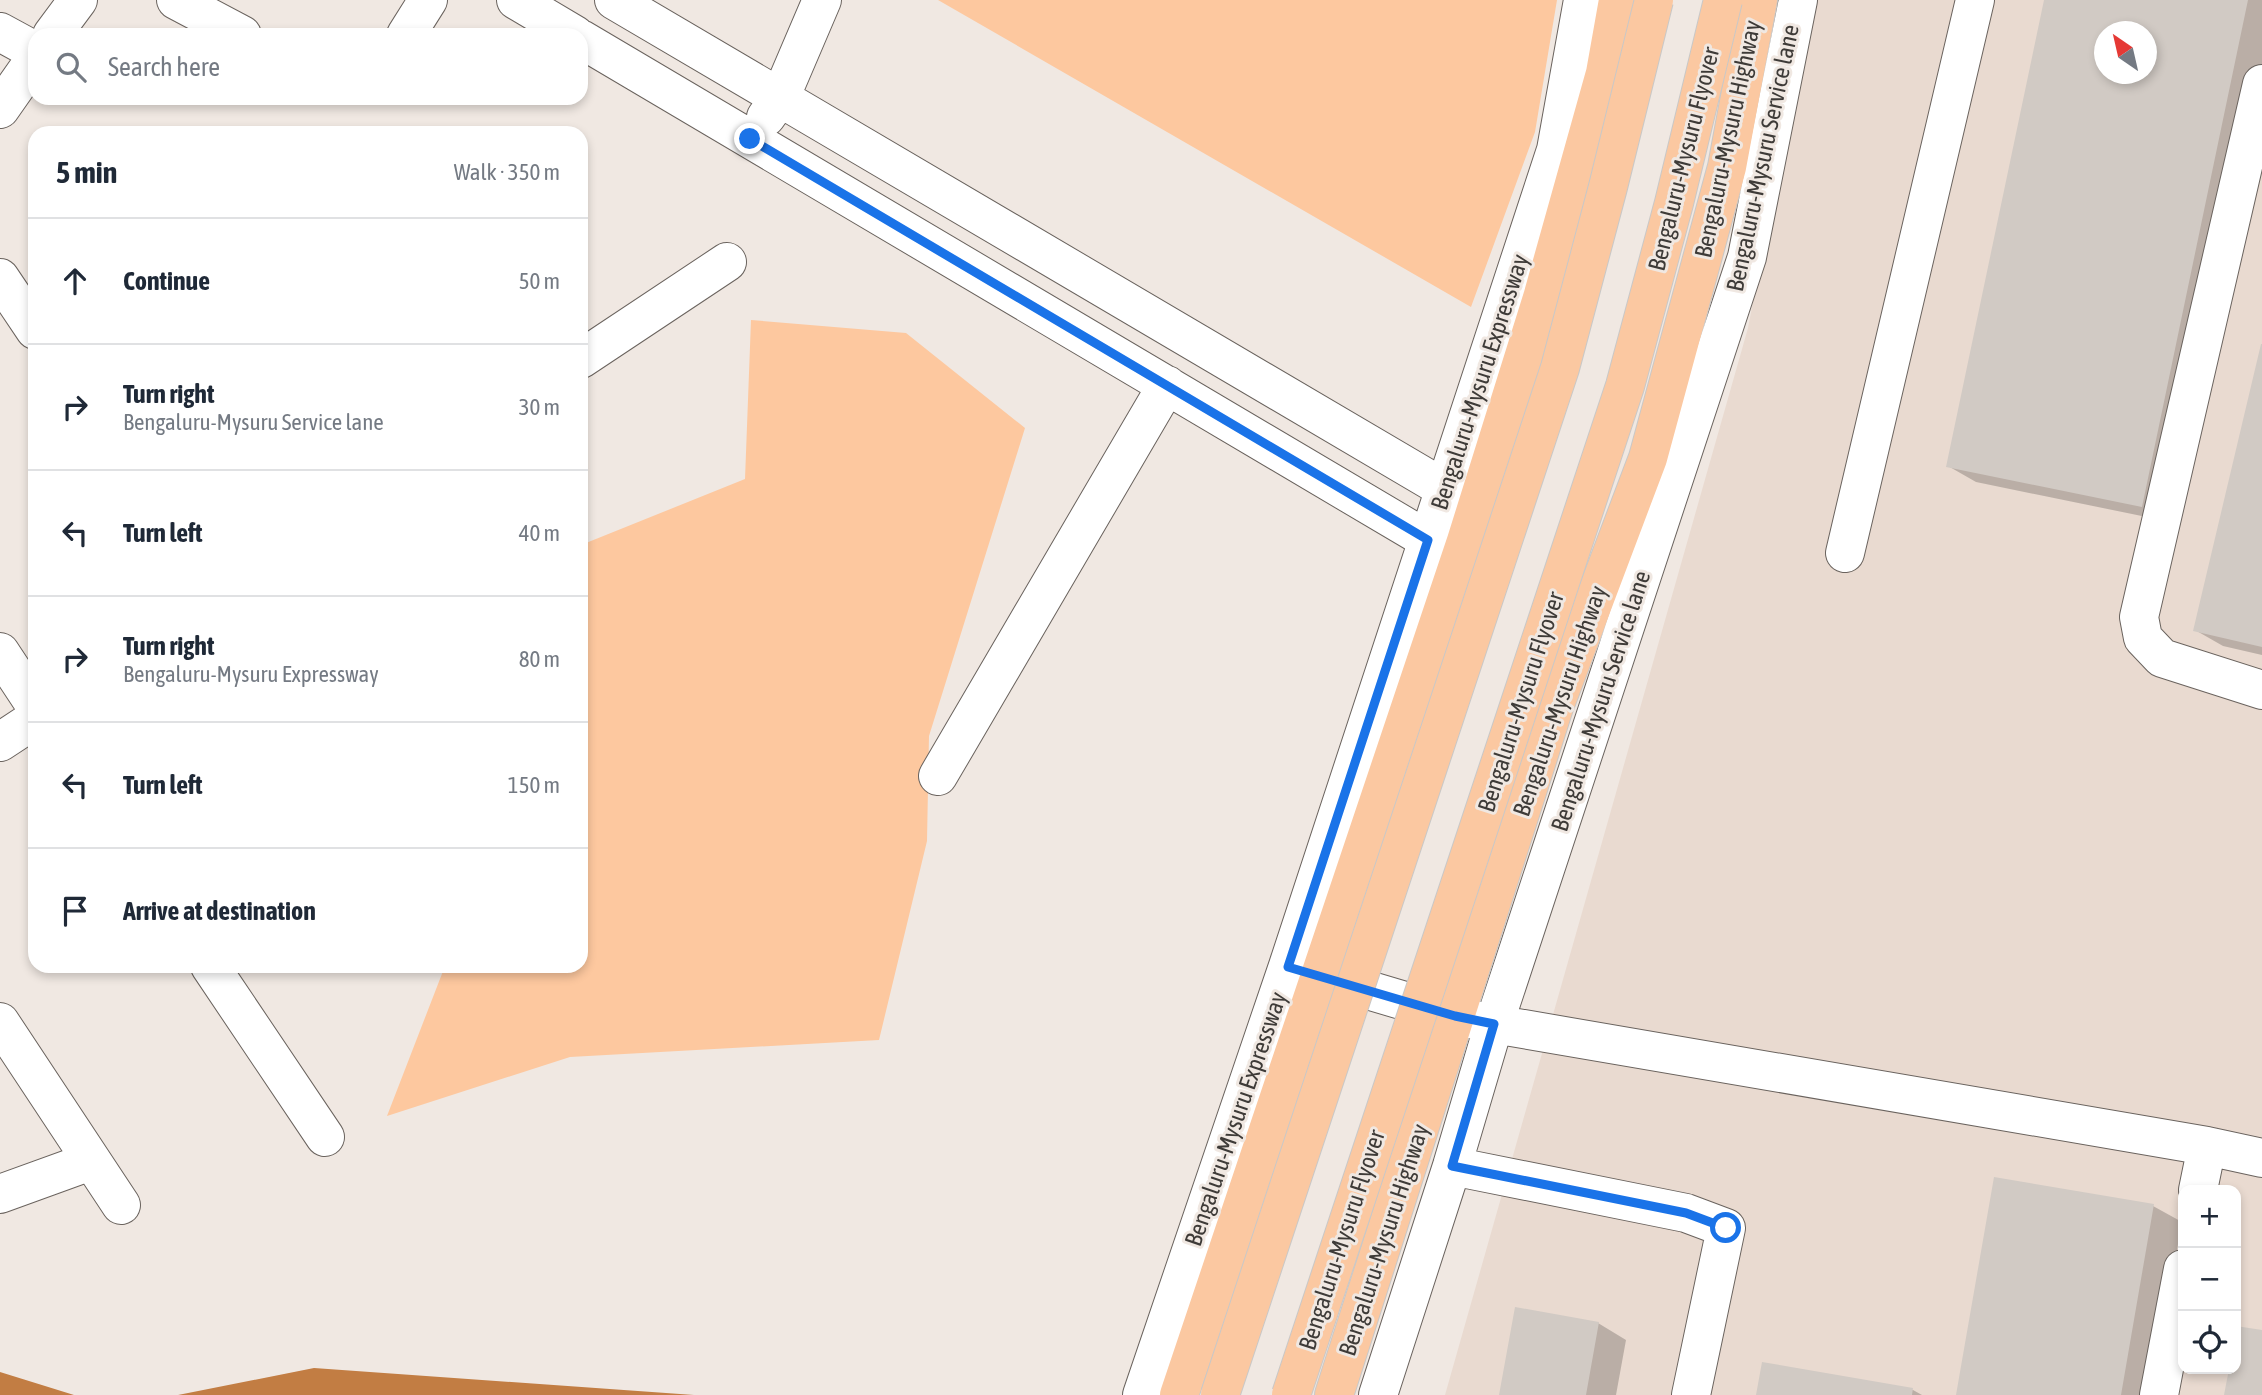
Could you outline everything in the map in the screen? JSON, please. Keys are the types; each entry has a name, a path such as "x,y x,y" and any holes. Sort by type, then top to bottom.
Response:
{"highway":[{"name":"Bengaluru-Mysuru Expressway","path":"1179,1395 1304,971 1466,541 1542,298 1605,73 1618,0"},
{"path":"1220,1395 1560,368 1654,0"},
{"name":"Bengaluru-Mysuru Flyover","path":"1291,1395 1625,386 1674,203 1723,0"},
{"name":"Bengaluru-Mysuru Highway","path":"1334,1395 1554,707 1647,458 1727,167 1758,0"}],"street":[{"path":"57,28 78,0"},
{"path":"176,0 229,28"},
{"path":"516,0 563,28"},
{"path":"614,0 1445,489"},
{"path":"750,139 781,96 822,0"},
{"name":"Bengaluru-Mysuru Expressway","path":"1142,1395 1304,971 1428,540 1556,150 1583,0"},
{"name":"Bengaluru-Mysuru Service lane","path":"1378,1395 1452,1166 1494,1024 1747,257 1798,0"},
{"path":"1845,553 1975,0"},
{"path":"0,32 28,47"},
{"path":"588,42 1428,540"},
{"path":"0,109 28,69"},
{"path":"2262,84 2139,617 2143,638 2162,658 2262,690"},
{"path":"588,354 727,262"},
{"path":"0,278 28,320"},
{"path":"938,776 1167,385"},
{"path":"0,652 28,694"},
{"path":"0,742 28,724"},
{"path":"1304,971 1455,1016 1494,1024 2207,1146 2262,1158"},
{"path":"215,973 325,1137"},
{"path":"0,1022 121,1205"},
{"path":"2199,1185 2207,1146"},
{"path":"0,1194 91,1161"},
{"path":"1452,1166 1686,1213 1726,1228 1691,1395"},
{"path":"2159,1395 2178,1295"}],"shaded area":[{"path":"938,0 1557,0 1535,132 1471,307"},
{"path":"1810,0 2262,0 2262,1395 1445,1395 1748,328"},
{"path":"751,320 906,333 1025,428 929,736 927,841 879,1040 570,1057 387,1116 442,973 588,973 588,542 745,479"},
{"path":"314,1368 694,1395 178,1395"},
{"path":"0,1372 74,1395 0,1395"}],"building":[{"path":"2044,0 2248,0 2142,507 1946,467"},
{"path":"2262,344 2262,647 2193,631"},
{"path":"1994,1177 2154,1204 2121,1395 1956,1395"},
{"path":"1515,1307 1599,1322 1586,1395 1499,1395"},
{"path":"2241,1327 2262,1330 2262,1395 2224,1395 2228,1374 2241,1374"},
{"path":"1762,1362 1913,1388 1912,1395 1756,1395"}],"route":[{"path":"750,139 1428,540 1288,967 1455,1016 1494,1024 1452,1166 1686,1213 1726,1228"}]}
